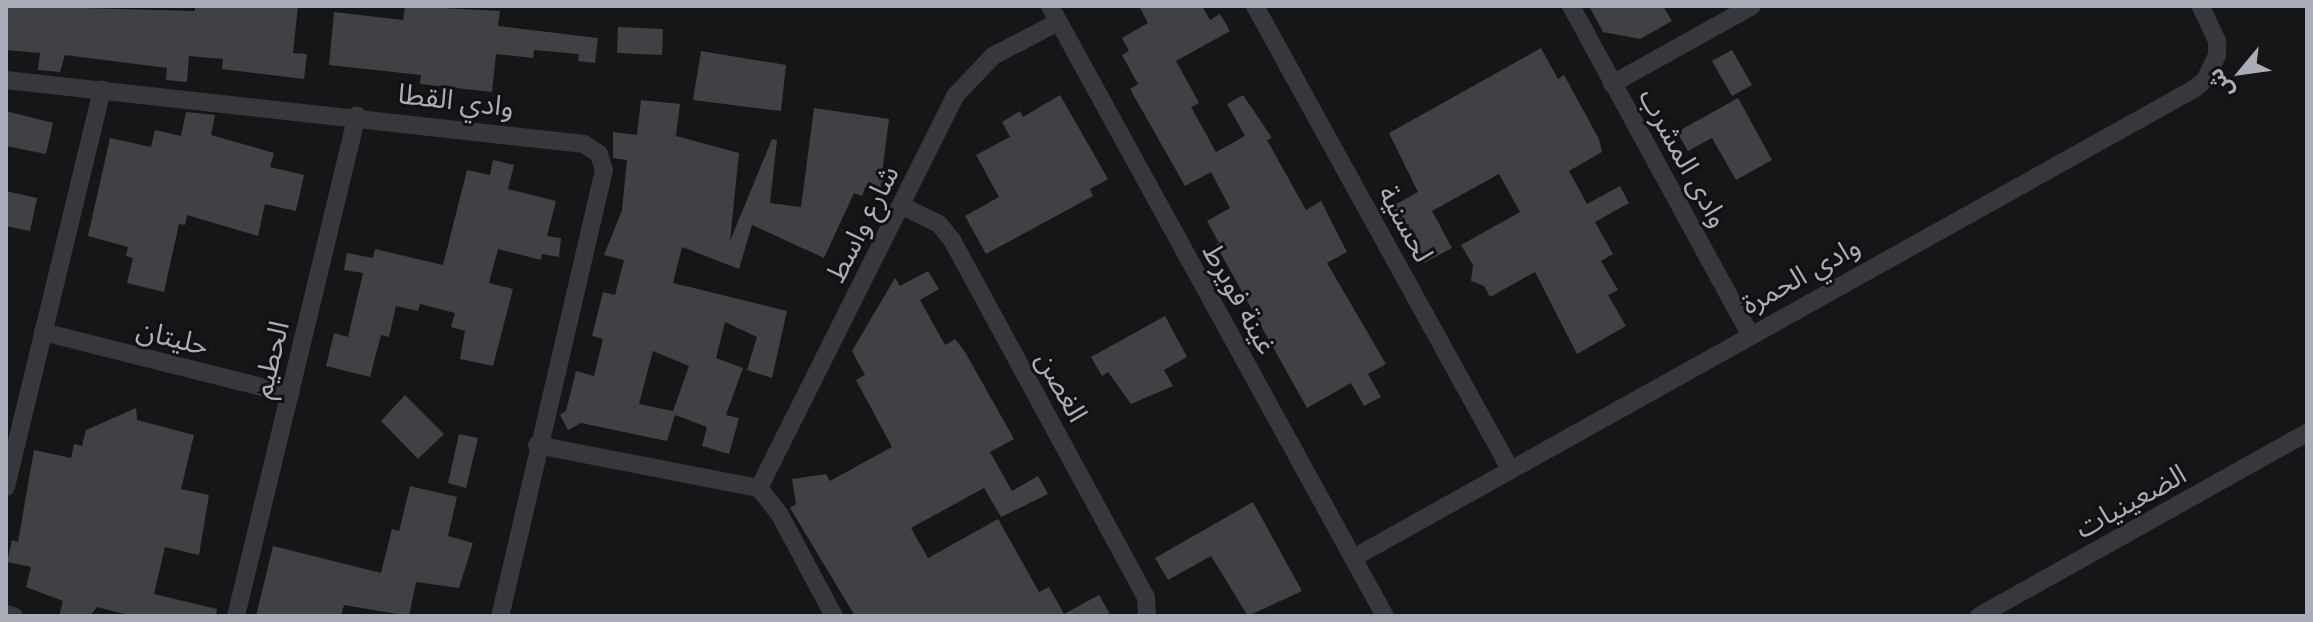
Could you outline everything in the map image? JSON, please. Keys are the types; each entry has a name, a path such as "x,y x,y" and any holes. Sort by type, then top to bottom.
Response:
{"street":[{"name":"لحسنية","path":"1255,6 1509,467"},
{"name":"وادى المشرب","path":"1571,6 1750,334"},
{"path":"1612,84 1752,6"},
{"name":"وادي الحمرة","path":"1353,558 1509,467 2194,89 2205,80 2217,55 2217,41 2201,6"},
{"name":"شارع واسط","path":"759,488 955,96 993,56 1053,14"},
{"name":"غينة فويرط","path":"1053,14 1385,616"},
{"name":"وادي القطا","path":"6,80 357,115 584,144 599,154 604,170 537,445 500,616"},
{"path":"6,487 102,89"},
{"name":"الحطيم","path":"236,616 357,115"},
{"name":"الغصن","path":"902,206 939,224 952,240 1146,597 1147,616"},
{"name":"حليتان","path":"43,332 290,394"},
{"name":"الضعينيات","path":"1979,616 2307,433"},
{"path":"537,445 759,488 780,515 834,616"},
{"path":"6,614 14,616"}],"building":[{"path":"8,6 195,11 195,6 298,6 293,53 307,54 304,79 222,69 223,59 189,56 187,82 166,80 167,68 65,55 60,72 38,70 40,53 6,50"},
{"path":"405,6 500,11 498,26 598,38 595,63 578,61 579,54 534,50 533,58 496,54 492,92 420,84 421,75 329,65 334,12 403,20"},
{"path":"1139,6 1202,6 1210,20 1220,14 1230,31 1176,61 1199,103 1191,107 1216,152 1245,136 1227,104 1243,95 1272,138 1267,140 1306,210 1321,201 1347,252 1327,263 1386,364 1368,374 1381,397 1364,406 1351,383 1307,408 1216,245 1219,243 1207,221 1230,208 1211,172 1185,186 1130,89 1138,84 1122,55 1129,51 1122,38 1148,23"},
{"path":"1589,6 1663,6 1672,21 1640,39 1603,32"},
{"path":"618,27 663,29 662,55 617,53"},
{"path":"1541,48 1558,79 1564,75 1599,139 1602,152 1569,171 1587,204 1620,186 1629,203 1595,222 1613,254 1601,261 1618,290 1608,295 1626,326 1577,354 1535,272 1490,297 1484,286 1471,281 1473,265 1461,245 1520,212 1499,174 1432,211 1452,248 1424,263 1389,208 1418,192 1389,133"},
{"path":"1732,50 1752,85 1732,96 1712,61"},
{"path":"701,51 786,65 781,111 693,100"},
{"path":"1060,95 1108,179 1090,189 1093,196 986,254 965,216 999,197 976,155 1010,137 1002,122 1020,111 1023,117"},
{"path":"1738,98 1772,160 1736,180 1712,138 1688,151 1677,132"},
{"path":"641,100 680,104 676,136 739,153 730,241 772,139 777,140 770,203 801,207 814,108 889,119 882,173 886,175 878,194 865,188 862,196 854,193 824,258 752,225 739,269 682,247 673,283 787,311 772,378 747,370 757,337 725,322 716,358 743,368 726,415 739,418 729,454 702,446 707,427 675,415 667,441 581,423 568,430 560,415 566,411 576,371 594,376 603,339 592,336 603,292 615,295 624,260 604,255 622,210 627,160 613,158 613,132 637,135","holes":["653,351 689,366 673,411 639,404"]},
{"path":"6,111 53,123 46,154 6,146"},
{"path":"186,112 215,115 211,135 274,153 270,167 304,175 296,211 265,204 258,236 187,215 185,225 179,224 164,292 127,283 133,258 126,256 128,247 88,236 110,138 151,147 155,130 181,136"},
{"path":"493,160 514,165 508,189 556,201 547,236 561,238 559,257 542,254 541,260 498,249 489,283 513,289 493,366 460,359 465,331 451,327 455,313 420,304 418,311 396,306 389,337 381,335 370,377 326,366 334,333 348,337 363,273 344,270 347,253 373,258 375,249 443,265 467,170 490,175"},
{"path":"6,191 37,198 30,231 6,226"},
{"path":"928,271 939,289 920,300 945,345 955,339 965,352 1014,439 990,452 1012,491 1038,476 1048,494 1001,517 984,488 911,528 928,558 998,519 1039,592 1049,587 1064,614 1099,595 1111,616 855,616 790,508 796,504 792,479 826,474 830,481 892,447 856,380 865,375 852,351 895,278 900,286"},
{"path":"1165,316 1187,357 1164,370 1173,386 1131,404 1108,372 1102,376 1091,357"},
{"path":"405,395 444,434 418,459 381,421"},
{"path":"136,408 137,420 194,435 181,489 209,495 199,555 165,547 154,594 217,609 216,616 133,616 97,607 90,616 59,616 63,601 26,587 31,567 7,562 12,540 18,542 34,450 71,458 74,444 82,446 86,430"},
{"path":"459,434 478,438 466,488 448,483"},
{"path":"410,486 457,497 448,536 473,543 459,588 416,582 409,616 344,605 341,616 256,616 273,546 381,573 392,529 399,531"},
{"path":"1253,502 1302,591 1248,616 1211,556 1168,580 1155,558"}]}
